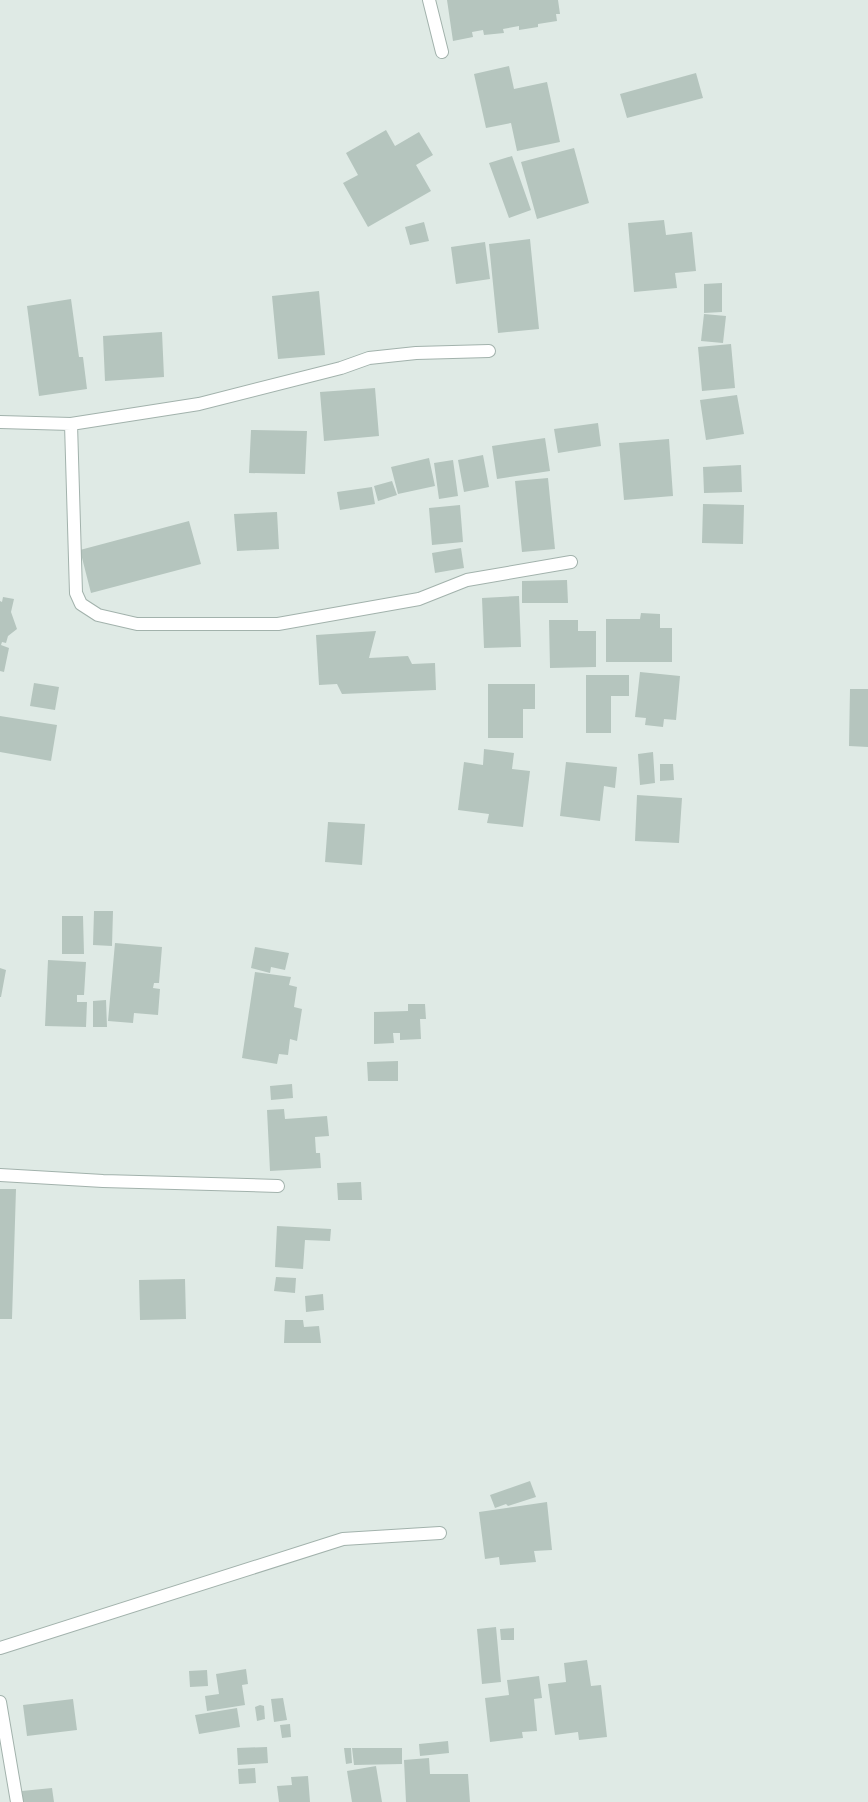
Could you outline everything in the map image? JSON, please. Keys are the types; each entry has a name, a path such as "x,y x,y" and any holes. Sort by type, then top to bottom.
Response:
{"street":[{"path":"429,0 442,52"},
{"path":"0,422 71,424 199,404 341,368 370,358 416,353 490,351"},
{"path":"71,424 76,593 81,604 98,615 136,624 278,624 419,599 467,580 571,562"},
{"path":"0,1175 103,1181 278,1186"},
{"path":"0,1648 343,1539 440,1533"},
{"path":"0,1702 18,1802"}],"building":[{"path":"447,0 558,0 560,14 556,14 557,21 538,24 538,27 519,30 519,26 503,29 504,33 484,35 483,30 472,32 473,37 453,41"},
{"path":"509,66 514,89 547,82 560,142 517,151 511,123 486,128 474,74"},
{"path":"696,73 703,98 627,118 620,94"},
{"path":"386,130 395,146 419,132 433,155 416,165 431,191 368,227 343,183 358,175 346,153"},
{"path":"574,148 589,203 537,219 521,162"},
{"path":"512,156 531,210 509,218 489,163"},
{"path":"664,220 666,235 692,232 696,271 675,273 677,288 634,292 628,223"},
{"path":"424,222 429,241 410,245 405,227"},
{"path":"530,239 539,329 498,333 489,244"},
{"path":"485,242 490,279 456,284 451,247"},
{"path":"722,283 722,312 704,313 704,284"},
{"path":"319,291 325,355 278,359 272,296"},
{"path":"71,299 79,357 83,357 87,389 39,396 27,306"},
{"path":"704,314 726,316 723,343 701,341"},
{"path":"162,332 164,377 105,381 103,336"},
{"path":"731,344 735,388 702,391 698,347"},
{"path":"375,388 379,436 324,441 320,392"},
{"path":"737,395 744,434 706,440 700,400"},
{"path":"598,423 601,446 558,453 554,429"},
{"path":"251,430 307,431 305,474 249,473"},
{"path":"545,438 550,471 497,479 492,446"},
{"path":"669,439 673,496 624,500 619,443"},
{"path":"483,455 489,487 464,492 458,460"},
{"path":"429,458 435,486 398,494 391,467"},
{"path":"453,460 458,496 439,499 434,463"},
{"path":"741,465 742,492 704,493 703,467"},
{"path":"548,478 555,549 522,552 515,481"},
{"path":"392,481 397,495 378,501 374,486"},
{"path":"372,487 375,504 340,510 337,492"},
{"path":"703,504 744,505 743,544 702,543"},
{"path":"460,505 463,542 432,545 429,508"},
{"path":"277,512 279,549 237,551 234,514"},
{"path":"189,521 201,564 91,593 80,550"},
{"path":"461,548 464,568 435,573 432,553"},
{"path":"567,580 568,603 522,603 522,581"},
{"path":"519,596 521,647 484,648 482,598"},
{"path":"3,597 14,599 11,612 17,629 8,636 6,643 2,642 1,645 9,648 4,672 0,671 0,601 2,602"},
{"path":"641,613 660,614 660,628 672,628 672,662 606,662 606,619 640,619"},
{"path":"549,620 578,620 578,631 596,631 596,667 550,668"},
{"path":"376,631 369,658 408,656 412,664 435,663 436,690 342,694 337,684 319,685 316,635"},
{"path":"640,672 680,676 676,720 664,719 663,727 645,725 646,718 635,717"},
{"path":"586,675 629,675 629,696 611,696 611,733 586,733"},
{"path":"34,683 59,687 55,710 30,706"},
{"path":"488,684 535,684 535,709 523,709 523,738 488,738"},
{"path":"850,689 868,689 868,747 849,746"},
{"path":"0,716 57,725 51,761 0,752"},
{"path":"484,749 514,753 512,769 530,771 523,827 487,823 489,814 458,810 464,762 483,765"},
{"path":"653,752 655,783 640,785 638,754"},
{"path":"566,762 617,767 615,788 604,786 600,821 560,816"},
{"path":"660,764 673,764 674,780 660,781"},
{"path":"637,795 682,798 679,843 635,841"},
{"path":"328,822 365,824 362,865 325,862"},
{"path":"94,911 113,911 112,946 93,945"},
{"path":"62,916 83,916 84,954 62,954"},
{"path":"115,943 162,947 159,983 154,983 153,988 160,989 158,1015 134,1013 133,1023 108,1021"},
{"path":"255,947 289,953 285,970 271,967 270,973 251,968"},
{"path":"48,960 86,962 84,995 77,995 77,1002 87,1002 86,1027 45,1026"},
{"path":"0,968 6,970 1,997 0,997"},
{"path":"255,972 291,977 289,985 297,987 294,1007 302,1009 297,1041 290,1039 288,1055 279,1054 277,1064 242,1058"},
{"path":"106,1000 107,1027 93,1027 93,1001"},
{"path":"408,1004 425,1004 426,1019 420,1019 421,1039 400,1040 400,1033 393,1033 394,1043 374,1044 374,1012 408,1011"},
{"path":"398,1061 398,1081 368,1081 367,1062"},
{"path":"292,1084 293,1098 271,1100 270,1086"},
{"path":"284,1109 285,1119 327,1116 329,1136 315,1137 316,1153 320,1153 321,1168 270,1171 267,1110"},
{"path":"361,1182 362,1200 338,1200 337,1183"},
{"path":"0,1189 16,1189 12,1319 0,1319"},
{"path":"277,1226 331,1229 330,1241 305,1240 303,1269 275,1267"},
{"path":"276,1277 296,1278 295,1293 274,1291"},
{"path":"185,1279 186,1319 140,1320 139,1280"},
{"path":"323,1294 324,1310 306,1312 305,1296"},
{"path":"285,1320 303,1320 304,1327 319,1326 321,1343 284,1343"},
{"path":"530,1481 536,1497 508,1506 506,1504 495,1508 490,1495"},
{"path":"547,1502 552,1550 534,1551 536,1562 500,1565 499,1557 485,1559 479,1512"},
{"path":"496,1627 501,1682 482,1684 477,1629"},
{"path":"514,1628 514,1640 501,1640 500,1629"},
{"path":"587,1660 591,1686 601,1685 607,1737 579,1740 578,1732 555,1735 548,1684 566,1682 564,1663"},
{"path":"246,1669 248,1684 242,1685 245,1705 207,1711 205,1696 219,1694 216,1674"},
{"path":"207,1670 208,1686 190,1687 189,1671"},
{"path":"539,1676 542,1698 534,1699 537,1731 522,1732 523,1738 490,1742 485,1698 509,1695 507,1680"},
{"path":"283,1698 287,1720 274,1722 271,1699"},
{"path":"73,1699 77,1730 27,1736 23,1705"},
{"path":"260,1705 264,1706 265,1719 257,1721 255,1707"},
{"path":"237,1708 240,1727 199,1734 195,1715"},
{"path":"290,1724 291,1737 282,1738 280,1725"},
{"path":"448,1741 449,1753 420,1756 419,1744"},
{"path":"267,1747 268,1763 238,1765 237,1748"},
{"path":"344,1748 351,1748 352,1763 346,1764"},
{"path":"352,1748 402,1748 402,1764 354,1765"},
{"path":"429,1758 430,1774 468,1774 470,1802 406,1802 404,1760"},
{"path":"376,1766 382,1802 352,1802 347,1771"},
{"path":"255,1768 256,1783 239,1784 238,1769"},
{"path":"308,1776 310,1802 279,1802 277,1786 292,1785 291,1777"},
{"path":"52,1788 54,1802 23,1802 22,1791"}]}
